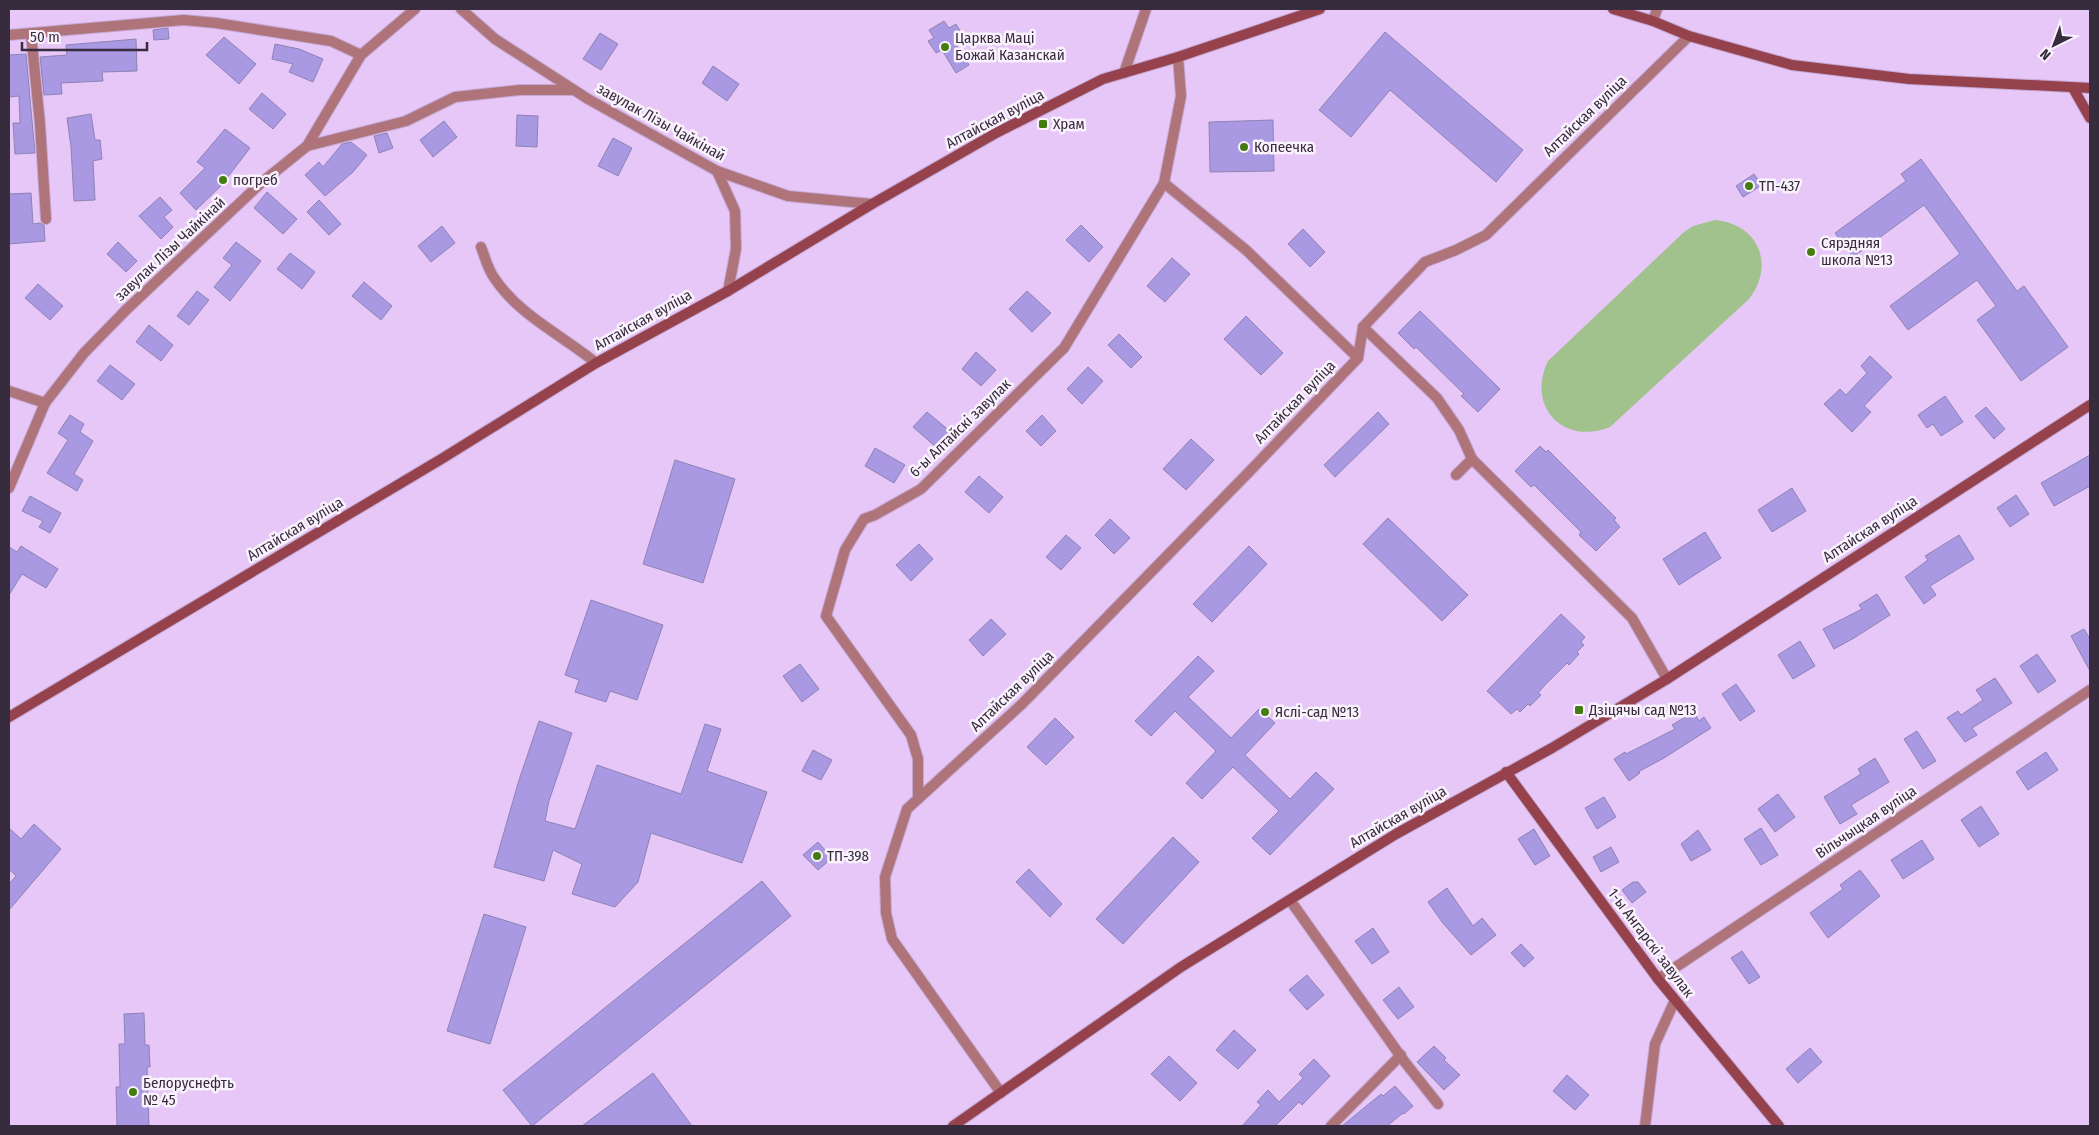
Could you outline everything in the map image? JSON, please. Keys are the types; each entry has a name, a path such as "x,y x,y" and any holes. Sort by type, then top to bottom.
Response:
{"main road":[{"name":"Алтайская вуліца","path":"9,717 444,458 596,363 728,291 872,204 996,133 1103,79 1178,57 1320,9"},
{"path":"1613,9 1653,21 1689,36 1792,65 1909,79 2090,88"},
{"path":"2073,88 2090,118"},
{"name":"Алтайская вуліца","path":"953,1126 1181,967 1396,834 1552,748 1667,680 2090,405"},
{"name":"1-ы Ангарскі завулак","path":"1506,772 1658,979 1779,1126"}],"street":[{"name":"завулак Лізы Чайкінай","path":"9,488 45,403 84,353 126,310 261,184 307,146 361,55 415,9"},
{"name":"завулак Лізы Чайкінай","path":"461,9 495,39 573,90 717,171 788,196 872,204"},
{"path":"1124,73 1146,9"},
{"path":"1653,21 1657,9"},
{"path":"9,35 184,20 216,22 331,40 361,55"},
{"path":"31,34 40,124 46,219"},
{"name":"Алтайская вуліца","path":"1001,1093 892,940 886,913 885,877 907,809 1022,704 1358,358 1363,327 1425,262 1456,250 1486,234 1689,36"},
{"name":"6-ы Алтайскі завулак","path":"918,799 918,760 911,734 826,616 845,550 864,519 875,516 922,488 1064,348 1164,184 1181,96 1178,57"},
{"path":"307,146 406,121 455,97 520,90 573,90"},
{"path":"717,171 735,211 736,249 728,291"},
{"name":"Алтайская вуліца","path":"1164,184 1246,250 1358,358"},
{"path":"481,247 493,277 509,298 531,317 576,347 596,363"},
{"path":"1363,327 1437,398 1459,430 1472,459 1632,618 1667,680"},
{"path":"9,391 45,403"},
{"path":"1456,475 1472,459"},
{"name":"Вільчыцкая вуліца","path":"1658,979 2090,690"},
{"path":"1290,900 1400,1055 1438,1104"},
{"path":"1645,1126 1655,1044 1675,1000"},
{"path":"1331,1126 1400,1055"}],"green space":[{"path":"1715,220 1730,223 1743,229 1752,238 1758,249 1761,261 1761,274 1748,300 1610,427 1593,431 1577,431 1564,426 1553,418 1546,407 1542,393 1542,378 1548,361 1684,232 1693,226"}],"building":[{"name":"Царква Маці Божай Казанскай","path":"944,21 949,28 956,24 964,38 955,43 969,65 956,73 942,50 936,53 928,41 934,38 929,30"},
{"path":"168,28 169,39 154,40 153,30"},
{"path":"1385,32 1523,150 1496,182 1390,90 1351,137 1319,110"},
{"path":"600,33 618,44 601,70 583,59"},
{"path":"224,37 256,64 239,84 206,55"},
{"path":"136,39 137,71 102,72 103,81 61,83 62,94 44,95 40,57 67,55 66,45"},
{"path":"275,44 299,49 323,59 313,82 289,72 293,64 272,59"},
{"path":"26,54 35,153 15,154 13,123 20,123 19,96 9,97 9,55"},
{"path":"713,66 739,84 727,101 702,83"},
{"path":"262,93 286,114 273,129 249,109"},
{"path":"91,114 95,140 100,140 102,159 93,161 95,200 74,201 71,147 67,118"},
{"path":"517,115 538,116 537,147 516,146"},
{"path":"1273,120 1274,171 1210,172 1209,122"},
{"path":"444,121 457,137 433,157 420,140"},
{"path":"225,129 250,148 228,179 196,210 180,193 205,168 197,162"},
{"path":"387,133 393,148 379,153 374,136"},
{"path":"613,138 632,148 618,176 598,166"},
{"path":"351,142 367,155 353,172 325,196 305,175 319,162 323,167 342,144"},
{"path":"1921,159 2017,291 2024,286 2068,347 2021,381 1977,320 1996,306 1977,280 1908,330 1890,306 1960,254 1924,205 1853,257 1835,233 1906,181 1901,174"},
{"name":"ТП-437","path":"1754,174 1762,185 1743,197 1736,186"},
{"path":"267,192 297,219 283,234 254,208"},
{"path":"31,193 33,224 40,223 44,225 45,241 9,244 9,194"},
{"path":"160,197 172,210 164,217 173,227 161,239 139,216"},
{"path":"319,200 341,224 329,235 307,212"},
{"path":"1081,225 1103,247 1089,262 1066,240"},
{"path":"442,226 455,243 431,262 418,246"},
{"path":"1303,229 1325,252 1310,267 1288,244"},
{"path":"118,242 137,261 126,272 107,254"},
{"path":"236,242 261,261 230,301 214,287 232,265 223,258"},
{"path":"290,253 315,272 302,289 277,269"},
{"path":"1172,258 1190,274 1165,302 1147,286"},
{"path":"364,282 392,306 381,320 352,296"},
{"path":"38,284 63,306 50,320 25,298"},
{"path":"197,291 209,300 189,325 177,316"},
{"path":"1027,291 1051,313 1032,332 1009,309"},
{"path":"1420,311 1500,389 1478,412 1461,396 1464,394 1416,347 1414,349 1398,333"},
{"path":"1246,316 1283,353 1261,375 1224,339"},
{"path":"149,325 173,345 161,361 136,342"},
{"path":"1119,334 1142,357 1131,368 1108,345"},
{"path":"976,352 996,370 981,386 962,369"},
{"path":"1870,356 1892,377 1864,406 1871,412 1852,432 1824,404 1840,389 1846,395 1867,373 1861,366"},
{"path":"110,365 135,384 122,400 97,381"},
{"path":"1088,367 1103,381 1082,404 1067,389"},
{"path":"1945,396 1963,422 1941,436 1933,424 1927,428 1918,415"},
{"path":"1986,407 2005,429 1994,439 1975,416"},
{"path":"927,412 951,432 937,448 913,427"},
{"path":"1378,412 1389,424 1335,477 1324,465"},
{"path":"70,415 84,424 80,432 93,441 74,474 83,480 77,491 47,473 68,440 58,433"},
{"path":"1042,415 1056,431 1041,446 1026,431"},
{"path":"1191,439 1214,460 1186,490 1163,469"},
{"path":"1540,446 1546,452 1548,450 1616,518 1614,520 1620,527 1596,551 1579,535 1581,532 1534,485 1531,487 1515,471"},
{"path":"875,448 905,465 894,483 865,466"},
{"path":"2090,455 2090,486 2054,506 2041,483"},
{"path":"675,460 735,479 703,583 643,564"},
{"path":"979,476 1003,497 989,513 965,492"},
{"path":"1792,488 1806,511 1772,532 1758,510"},
{"path":"2016,495 2029,514 2010,527 1997,508"},
{"path":"30,496 61,513 50,533 39,527 43,521 22,511"},
{"path":"1388,518 1468,595 1442,621 1363,544"},
{"path":"1110,519 1130,538 1114,554 1095,535"},
{"path":"1705,532 1721,558 1679,585 1663,559"},
{"path":"1066,535 1081,548 1061,570 1046,557"},
{"path":"1959,535 1974,559 1930,586 1936,595 1924,604 1905,577 1928,560 1925,556"},
{"path":"919,544 933,559 911,581 896,565"},
{"path":"21,546 58,569 46,588 22,574 9,595 9,547 17,552"},
{"path":"1249,546 1267,564 1212,622 1193,604"},
{"path":"1877,594 1890,615 1834,649 1823,629 1862,609 1859,605"},
{"path":"591,600 663,625 637,700 610,691 606,702 575,692 579,680 565,675"},
{"path":"1561,614 1585,637 1581,642 1584,645 1569,665 1567,663 1545,685 1538,693 1541,695 1530,706 1528,704 1520,712 1517,709 1511,714 1487,691"},
{"path":"991,619 1006,634 983,656 969,640"},
{"path":"2084,629 2090,639 2090,671 2071,636"},
{"path":"1800,641 1815,666 1793,679 1778,655"},
{"path":"2037,654 2056,681 2038,693 2020,666"},
{"path":"1198,656 1214,671 1188,697 1231,738 1259,709 1275,723 1245,755 1290,799 1316,772 1334,789 1270,855 1252,838 1279,811 1233,767 1202,799 1186,783 1216,751 1175,711 1151,736 1135,721"},
{"path":"800,664 819,689 802,702 783,676"},
{"path":"1995,678 2012,703 1972,728 1977,735 1965,742 1947,718 1958,711 1961,715 1983,700 1976,690"},
{"path":"1736,684 1755,711 1740,721 1722,694"},
{"path":"1694,712 1699,721 1704,717 1711,728 1638,772 1640,773 1629,781 1614,759 1675,729 1672,725"},
{"path":"1055,718 1074,737 1046,765 1027,747"},
{"path":"539,721 572,733 549,801 545,821 575,829 597,765 681,794 705,724 721,729 707,771 767,792 742,863 651,833 638,882 615,907 572,894 582,864 553,850 544,881 494,867 519,780"},
{"path":"1917,731 1936,761 1923,769 1904,739"},
{"path":"813,750 832,760 821,780 802,771"},
{"path":"2046,752 2058,770 2028,790 2016,772"},
{"path":"1875,758 1889,782 1851,805 1857,814 1840,824 1824,797 1861,774 1858,769"},
{"path":"1778,794 1795,817 1775,832 1758,809"},
{"path":"1604,797 1616,817 1597,829 1585,808"},
{"path":"1981,806 1999,834 1979,847 1961,820"},
{"path":"34,824 61,849 9,910 9,884 16,876 9,869 9,828 21,839"},
{"path":"1761,828 1778,855 1761,865 1744,839"},
{"path":"1534,829 1550,856 1535,865 1518,839"},
{"path":"1698,830 1711,850 1691,861 1681,844"},
{"path":"1173,837 1199,862 1123,944 1096,919"},
{"path":"1922,840 1934,859 1903,879 1891,860"},
{"name":"ТП-398","path":"818,842 832,858 818,870 803,855"},
{"path":"1611,847 1619,862 1601,872 1593,857"},
{"path":"1029,869 1062,904 1050,917 1016,882"},
{"path":"1860,870 1880,896 1828,938 1810,913 1843,889 1840,885"},
{"path":"762,881 791,916 532,1126 503,1090"},
{"path":"1633,882 1638,882 1646,892 1632,903 1622,890"},
{"path":"1447,888 1473,926 1482,918 1496,935 1471,955 1442,922 1428,902"},
{"path":"484,914 526,927 490,1044 447,1031"},
{"path":"1373,928 1389,952 1372,964 1355,941"},
{"path":"1521,944 1534,958 1524,967 1511,953"},
{"path":"1742,951 1760,977 1749,984 1731,958"},
{"path":"1307,975 1324,995 1307,1010 1289,990"},
{"path":"1399,987 1414,1007 1398,1019 1383,1000"},
{"path":"144,1013 145,1045 149,1045 150,1067 147,1067 149,1126 117,1126 116,1087 120,1087 119,1044 125,1044 124,1014"},
{"path":"1234,1030 1256,1050 1238,1069 1216,1050"},
{"path":"1434,1046 1446,1058 1444,1060 1460,1075 1444,1090 1417,1062"},
{"path":"1810,1048 1822,1062 1798,1083 1786,1069"},
{"path":"1169,1056 1197,1083 1180,1101 1151,1074"},
{"path":"1314,1059 1330,1076 1302,1105 1299,1102 1275,1126 1242,1126 1261,1105 1257,1102 1268,1090 1279,1102 1303,1078 1299,1074"},
{"path":"653,1073 692,1126 582,1126"},
{"path":"1567,1075 1589,1095 1575,1110 1553,1091"},
{"path":"1395,1086 1413,1106 1404,1114 1387,1126 1342,1126 1381,1094 1383,1096"}],"place":[{"name":"Царква Маці Божай Казанскай","path":"945,47"},
{"name":"Храм","path":"1043,124"},
{"name":"Копеечка","path":"1244,147"},
{"name":"погреб","path":"223,180"},
{"name":"ТП-437","path":"1749,186"},
{"name":"Сярэдняя школа №13","path":"1811,252"},
{"name":"Дзіцячы сад №13","path":"1579,710"},
{"name":"Яслі-сад №13","path":"1265,712"},
{"name":"ТП-398","path":"817,856"},
{"name":"Белоруснефть № 45","path":"133,1092"}]}
